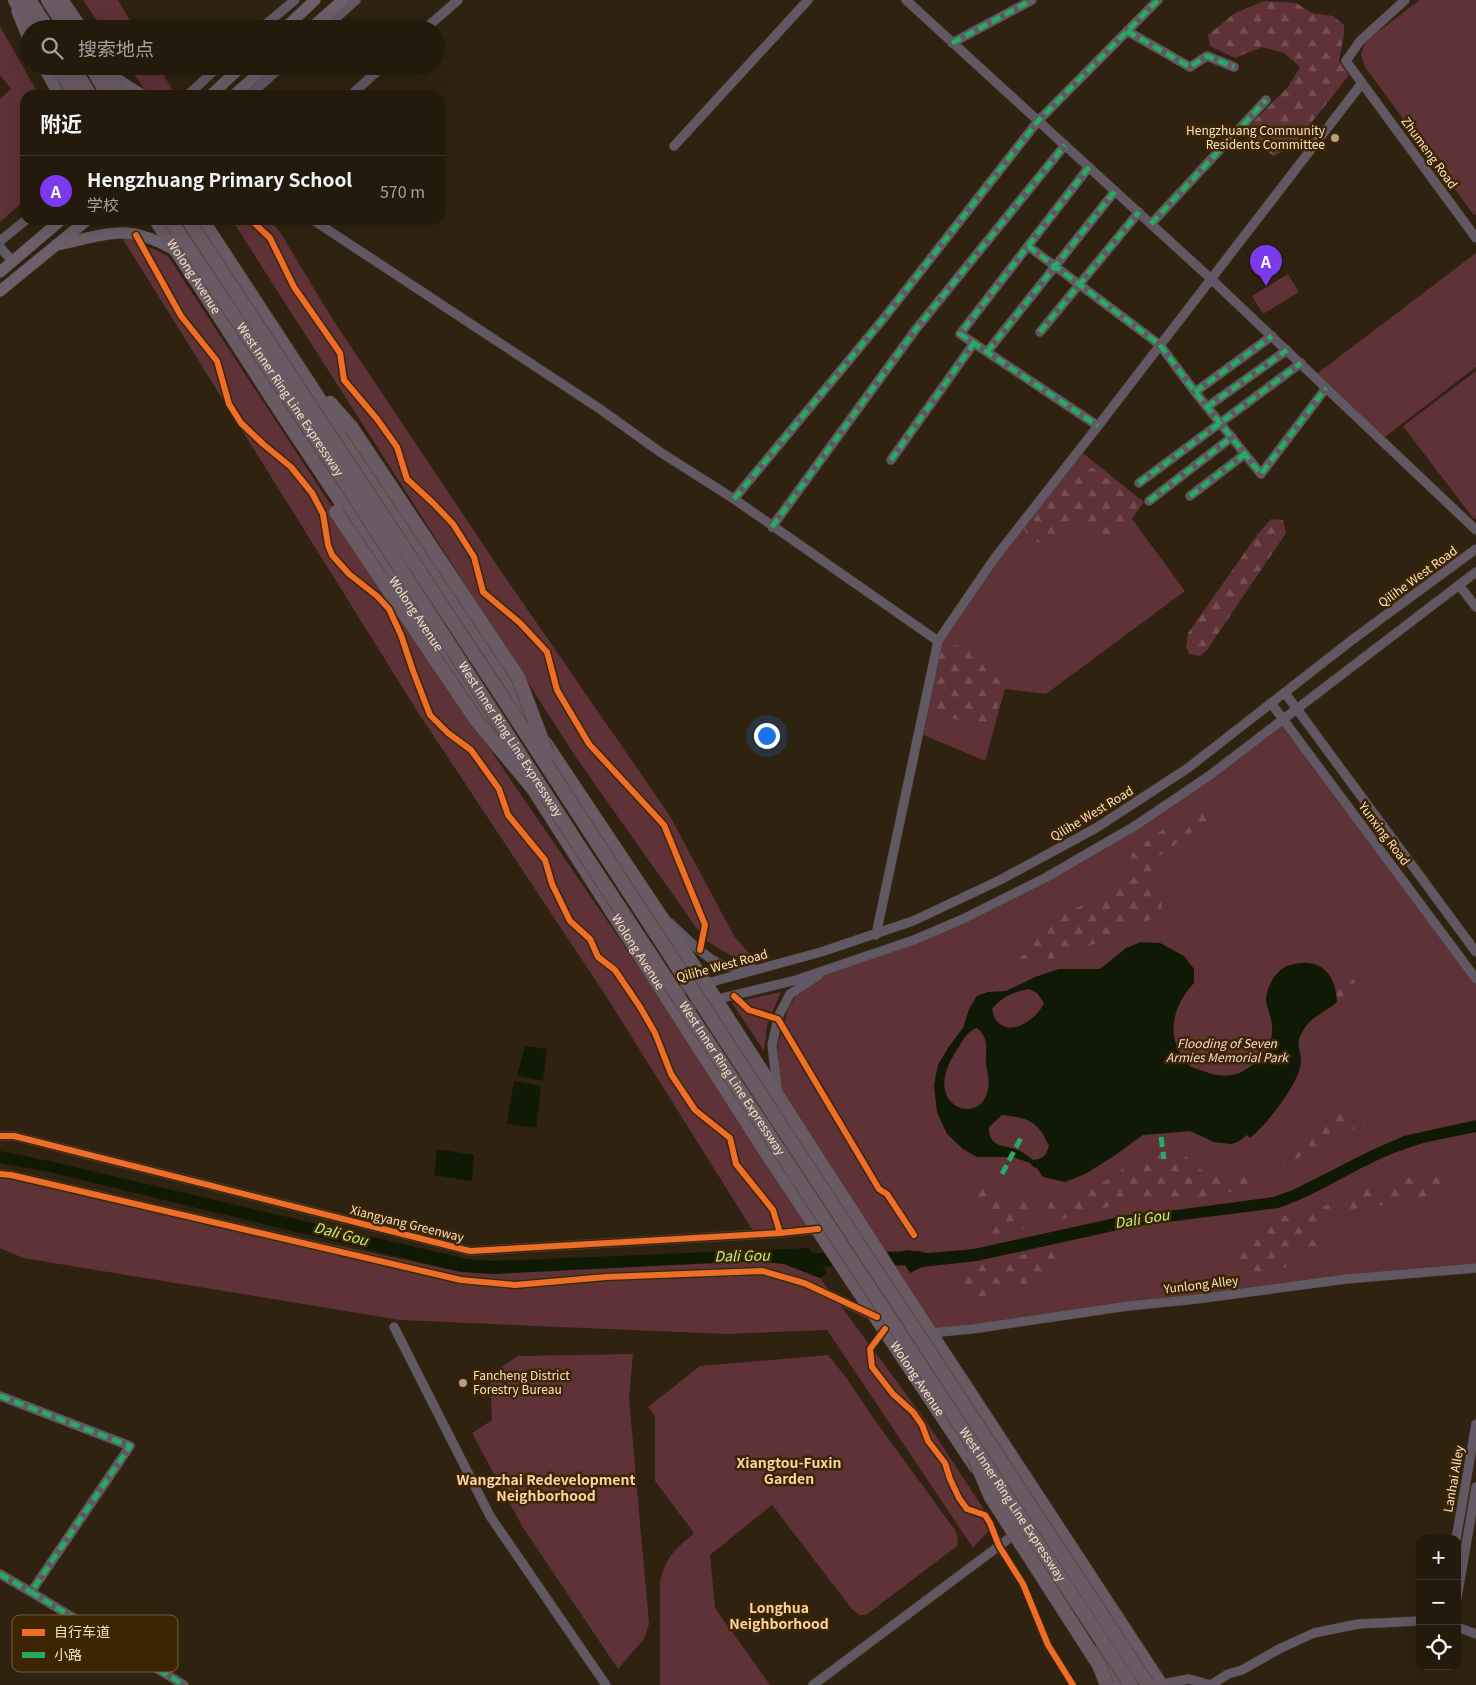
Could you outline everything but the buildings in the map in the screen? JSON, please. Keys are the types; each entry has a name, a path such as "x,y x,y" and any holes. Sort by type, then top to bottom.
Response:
{"highway":[{"path":"14,0 27,20"},
{"path":"29,0 42,20"},
{"path":"48,0 61,20"},
{"path":"61,0 74,20"},
{"path":"63,75 72,90"},
{"path":"78,75 87,90"},
{"path":"96,75 105,90"},
{"path":"111,75 120,90"},
{"name":"Wolong Avenue","path":"159,225 281,412 534,790 673,1010 764,1149 1120,1685"},
{"name":"West Inner Ring Line Expressway","path":"173,225 346,485 577,843 959,1410 1148,1685"},
{"name":"West Inner Ring Line Expressway","path":"191,225 558,782 959,1410 1131,1685"},
{"path":"207,225 294,361 716,1000 914,1308 1162,1684"},
{"path":"294,361 351,427 518,677 558,782"},
{"path":"281,412 336,512 477,721 577,843"},
{"path":"959,1410 991,1497 1099,1665 1109,1685"},
{"path":"959,1410 1011,1462 1162,1684"}],"main road":[{"path":"14,0 21,20"},
{"path":"294,20 315,0"},
{"path":"320,20 343,0"},
{"path":"48,75 56,90"},
{"path":"114,75 135,90"},
{"path":"216,90 232,75"},
{"path":"240,90 257,75"},
{"path":"0,272 54,225"},
{"path":"0,291 81,225"},
{"path":"56,245 119,233 153,240 178,252"}],"street":[{"path":"271,20 295,0"},
{"path":"334,20 356,0"},
{"path":"435,20 458,0"},
{"path":"674,146 808,0"},
{"path":"906,0 1210,278 1476,530"},
{"path":"913,7 921,0"},
{"path":"952,43 1032,0"},
{"path":"734,499 884,318 1038,121 1158,0"},
{"name":"Zhumeng Road","path":"1405,0 1360,41 1346,61 1476,238"},
{"path":"1127,32 1190,67 1207,56 1234,67"},
{"path":"193,90 209,75"},
{"path":"256,90 272,75"},
{"path":"357,90 373,75"},
{"path":"876,934 938,642 994,559 1362,83"},
{"path":"1151,224 1266,100"},
{"path":"772,527 916,329 1065,145"},
{"path":"1089,166 960,334 1098,426"},
{"path":"987,352 1115,191"},
{"path":"1040,332 1138,212"},
{"path":"0,241 20,225"},
{"path":"321,225 600,409 660,452 734,499 938,642"},
{"path":"1028,246 1160,345 1194,392 1261,474 1326,388"},
{"path":"0,247 12,261"},
{"path":"0,297 10,282"},
{"path":"1194,392 1272,336"},
{"path":"891,460 974,343"},
{"path":"1207,407 1287,350"},
{"path":"1139,484 1219,422 1301,363"},
{"path":"1149,501 1232,437"},
{"path":"1190,496 1246,454"},
{"name":"Qilihe West Road","path":"664,995 789,961 913,921 1000,880 1096,828 1188,768 1352,640 1476,549"},
{"path":"673,1010 825,971 914,940 963,919 1045,878 1135,826 1209,776 1476,572"},
{"path":"1459,585 1476,607"},
{"name":"Yunxing Road","path":"1284,693 1476,952"},
{"name":"Yunxing Road","path":"1272,703 1476,979"},
{"path":"658,912 700,950 720,964 743,968 789,961"},
{"path":"779,1099 772,1045 779,1015 790,994 825,971"},
{"name":"Xiangyang Greenway","path":"0,1136 14,1136 470,1251 780,1233 822,1234"},
{"path":"0,1174 11,1174 461,1280 515,1285 606,1278 762,1271 804,1283 876,1317"},
{"name":"Yunlong Alley","path":"930,1332 972,1330 1128,1306 1198,1299 1346,1279 1476,1268"},
{"path":"394,1327 490,1516 606,1685"},
{"path":"0,1396 130,1446 31,1592"},
{"name":"Lanhai Alley","path":"1457,1535 1476,1424"},
{"name":"Lanhai Alley","path":"1460,1580 1476,1487"},
{"path":"813,1685 1019,1532"},
{"path":"0,1574 69,1615"},
{"path":"1162,1684 1189,1679 1211,1685 1228,1674 1242,1670 1281,1648 1314,1633 1358,1624 1416,1622"},
{"path":"1461,1628 1476,1634"},
{"path":"163,1672 184,1685"}],"green space":[{"path":"83,0 118,0 130,20 97,20"},
{"path":"1420,0 1476,0 1476,215 1473,214 1365,67 1361,54 1366,41"},
{"path":"1264,1 1296,3 1312,13 1333,16 1344,25 1339,61 1349,75 1294,145 1274,156 1247,138 1248,127 1288,87 1300,67 1284,53 1262,47 1235,58 1210,46 1208,35 1235,13"},
{"path":"0,26 20,61 20,75 28,75 36,90 20,90 20,204 0,222 0,99 11,89 0,75"},
{"path":"135,75 164,75 173,90 145,90"},
{"path":"235,225 274,225 280,232 333,320 503,574 670,816 734,936 758,963 730,955 705,940 575,756"},
{"path":"119,233 168,256 502,767 818,1229 755,1234 606,996 419,714"},
{"path":"1476,253 1476,367 1381,440 1314,376"},
{"path":"1288,274 1299,292 1263,314 1252,296"},
{"path":"1476,371 1476,519 1473,518 1403,426"},
{"path":"1079,450 1144,502 1132,519 1185,591 1046,694 1005,689 985,761 919,733 938,641"},
{"path":"1093,468 1134,500 1137,508 1115,537 1107,540 1085,520 1075,523 1062,544 1051,548 1029,538 1024,529 1073,469"},
{"path":"1271,519 1283,520 1286,533 1207,650 1200,656 1190,654 1186,648 1188,633 1257,535"},
{"path":"955,645 971,648 1002,666 1007,676 993,722 984,727 932,713 928,707 941,650"},
{"name":"Flooding of Seven Armies Memorial Park","path":"1283,719 1476,979 1476,1268 930,1333 779,1099 778,1044 788,1009 798,992 825,971 963,919 1135,826"},
{"path":"1205,811 1210,817 1208,822 1153,860 1152,870 1144,876 1161,894 1162,914 1122,935 1119,934 1071,953 1018,969 1014,965 1013,959 1027,954 1021,938 1140,873 1129,853 1164,829"},
{"path":"1354,979 1360,998 1353,1003 1337,1002 1335,986"},
{"path":"781,992 767,1025 764,1051 732,1003"},
{"path":"1348,1111 1360,1115 1365,1120 1362,1125 1333,1138 1284,1166 1279,1162 1283,1153 1298,1148 1305,1141 1310,1127 1322,1119"},
{"path":"1162,1145 1170,1146 1181,1152 1209,1175 1241,1174 1264,1186 1203,1197 1170,1198 1119,1204 1056,1221 1046,1202 1090,1190"},
{"path":"1425,1173 1449,1174 1428,1199 1344,1210 1334,1220 1333,1224 1317,1227 1319,1248 1292,1250 1292,1259 1287,1267 1249,1274 1240,1266 1242,1248 1258,1222 1300,1212 1306,1214 1368,1187 1380,1189"},
{"path":"0,1174 461,1272 756,1261 784,1264 820,1278 926,1421 994,1525 973,1548 827,1330 726,1334 400,1320 23,1258 0,1248"},
{"path":"976,1185 1004,1198 1035,1202 1031,1227 975,1238 972,1223 991,1221 975,1204"},
{"path":"1048,1249 1056,1255 1056,1267 1026,1286 993,1293 970,1302 961,1295 959,1285 968,1264 991,1262"},
{"path":"633,1354 629,1398 649,1624 644,1639 618,1669 522,1526 472,1433 492,1420 490,1375 518,1356"},
{"path":"828,1355 955,1530 958,1538 957,1546 866,1615 859,1615 852,1609 772,1505 710,1555 715,1608 770,1685 660,1685 660,1582 662,1573 668,1560 694,1533 655,1481 655,1416 648,1407 700,1366"}],"water":[{"path":"1141,942 1160,943 1184,956 1194,969 1194,983 1182,999 1175,1017 1174,1036 1177,1046 1190,1066 1218,1075 1235,1074 1246,1070 1258,1060 1267,1048 1272,1034 1272,1026 1266,995 1272,980 1283,968 1298,963 1308,963 1323,969 1329,975 1336,991 1337,1002 1307,1025 1301,1034 1299,1043 1301,1062 1295,1081 1265,1124 1250,1138 1247,1135 1238,1142 1231,1144 1214,1142 1190,1131 1143,1135 1085,1174 1065,1182 1043,1177 1036,1167 1030,1163 1013,1157 977,1157 963,1149 947,1134 937,1112 934,1085 938,1065 963,1028 969,1009 977,996 988,992 1006,991 1035,977 1059,969 1100,969 1126,948","holes":["1029,989 1037,993 1044,1003 1036,1015 1016,1027 1002,1025 995,1019 992,1009 1000,1001 1009,995","977,1028 982,1033 986,1042 988,1090 982,1102 972,1108 961,1108 951,1102 945,1091 945,1074 955,1053 967,1035","1002,1115 1032,1122 1041,1131 1049,1146 1048,1149 1044,1156 1033,1160 1020,1151 998,1145 991,1139 989,1127"]},
{"path":"525,1046 547,1049 543,1081 517,1076"},
{"path":"514,1081 541,1086 536,1128 507,1124"},
{"path":"1476,1120 1476,1132 1416,1145 1391,1154 1295,1202 1278,1208 1136,1226 977,1261 922,1267 910,1273 898,1253 906,1250 928,1253 974,1249 1133,1214 1273,1197 1293,1190 1404,1136"},
{"path":"437,1149 474,1155 472,1181 434,1175"},
{"path":"0,1151 466,1259 494,1261 808,1248 827,1273 820,1278 784,1264 756,1261 493,1274 461,1272 49,1172 0,1163"}],"waterway":[{"name":"Dali Gou","path":"800,1258 814,1260 848,1259"},
{"name":"Dali Gou","path":"872,1259 918,1258"}],"marked path":[{"path":"952,43 1032,0"},
{"path":"734,499 884,318 1038,121 1158,0"},
{"path":"1127,31 1190,67 1207,56 1234,67"},
{"path":"1151,224 1266,100"},
{"path":"772,527 916,329 1065,145"},
{"path":"1089,167 960,334 1098,426"},
{"path":"987,352 1115,191"},
{"path":"1040,332 1139,212"},
{"path":"1028,246 1160,345 1261,474 1326,388"},
{"path":"1195,392 1272,336"},
{"path":"891,460 974,343"},
{"path":"1207,407 1287,350"},
{"path":"1139,483 1301,363"},
{"path":"1149,501 1232,437"},
{"path":"1190,496 1245,454"},
{"path":"1002,1174 1022,1136"},
{"path":"1161,1137 1164,1159"},
{"path":"0,1396 130,1446 31,1592 69,1615"},
{"path":"0,1574 31,1592"},
{"path":"163,1672 184,1685"}],"cycle path":[{"path":"256,225 270,238 294,287 340,353 344,380 377,419 397,447 407,479 453,524 474,557 483,592 520,623 547,652 557,690 589,744 664,825 705,925 700,950"},
{"path":"136,235 181,316 217,361 229,404 241,423 291,467 312,493 323,514 328,545 332,555 349,574 377,596 389,609 401,635 430,715 448,733 471,750 499,789 508,815 545,860 552,884 570,921 590,939 598,957 615,970 640,1007 655,1033 671,1074 695,1110 730,1138 736,1164 773,1210 780,1233"},
{"path":"734,996 749,1010 778,1019 879,1189 887,1194 914,1235"},
{"path":"0,1136 14,1136 470,1251 780,1233 818,1229"},
{"path":"0,1174 461,1280 515,1285 606,1277 762,1271 804,1283 877,1317"},
{"path":"885,1329 870,1349 872,1367 893,1394 913,1412 922,1425 928,1441 945,1463 959,1498 967,1509 985,1515 999,1546 1023,1584 1048,1645 1073,1685"}],"place":[{"name":"Hengzhuang Community Residents Committee","path":"1335,138"},
{"name":"Hengzhuang Primary School","path":"1266,286"},
{"name":"Fancheng District Forestry Bureau","path":"463,1383"}],"district":[{"name":"Xiangtou-Fuxin Garden","path":"789,1472"},
{"name":"Wangzhai Redevelopment Neighborhood","path":"546,1488"},
{"name":"Longhua Neighborhood","path":"779,1616"}]}
